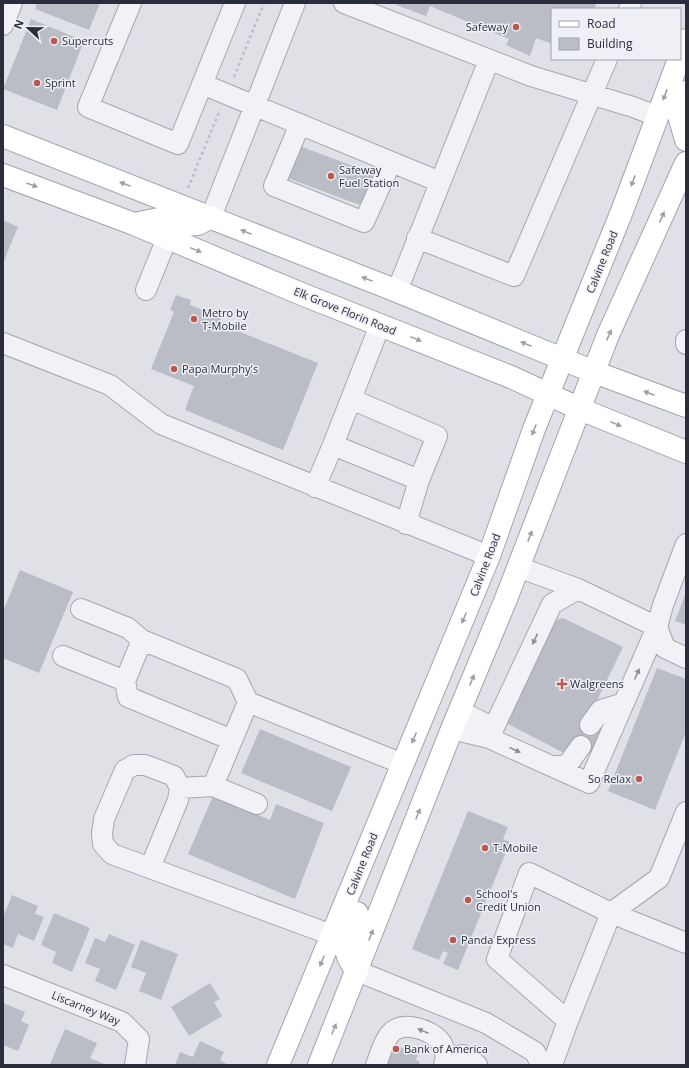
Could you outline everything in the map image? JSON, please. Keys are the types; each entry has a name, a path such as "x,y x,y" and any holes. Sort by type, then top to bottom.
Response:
{"main road":[{"path":"681,53 686,40"},
{"name":"Calvine Road","path":"278,1065 489,556 562,359 622,211 679,60"},
{"path":"686,92 678,112 686,140"},
{"path":"3,136 397,291 594,372 686,406"},
{"path":"320,1065 518,567 608,335 686,163"},
{"name":"Elk Grove Florin Road","path":"3,175 134,224 549,394 580,409 686,452"},
{"path":"134,224 159,219 185,225 198,224 211,218"},
{"path":"356,972 348,960 345,949 347,937 370,878 371,842"}],"street":[{"path":"3,25 12,3"},
{"path":"131,3 88,107 178,144 235,3"},
{"path":"211,218 295,3"},
{"path":"344,3 531,76 592,94 657,116"},
{"path":"397,291 489,60"},
{"path":"417,238 514,276 607,60"},
{"path":"202,84 440,182"},
{"path":"300,124 274,186 364,222 391,162"},
{"path":"146,290 167,238"},
{"path":"315,487 380,325"},
{"path":"6,338 51,353 110,384 161,424 406,524 489,556"},
{"path":"351,399 438,436 419,480 406,524"},
{"path":"333,445 419,480"},
{"path":"456,720 491,733 560,770 589,783 657,627 663,605 686,544"},
{"path":"518,567 578,589 657,627 665,648 686,658"},
{"path":"657,627 670,617 686,580"},
{"path":"491,733 552,604 578,589"},
{"path":"81,609 128,628 142,640 237,679 248,702 403,764"},
{"path":"142,640 125,682 128,697 232,740"},
{"path":"63,656 125,682"},
{"path":"213,786 248,702"},
{"path":"594,726 622,708"},
{"path":"560,770 584,748"},
{"path":"150,868 178,800 180,788 174,776 145,765 134,765 125,770 104,820 103,844 112,854 332,936"},
{"path":"180,788 213,786 257,804"},
{"path":"552,1065 611,913 659,878 686,812"},
{"path":"568,1021 497,959 528,873 611,913 686,943"},
{"path":"356,972 486,1023 535,1052 541,1065"},
{"name":"Liscarney Way","path":"3,975 122,1022 139,1039 135,1065"},
{"path":"376,1065 391,1034 402,1026 414,1027 429,1033 441,1042 445,1062 463,1055 477,1065"}],"building":[{"path":"37,3 100,3 89,30 35,9"},
{"name":"Safeway","path":"397,3 597,3 594,8 551,8 551,44 536,38 530,56 506,45 509,39 430,6 426,16 396,5"},
{"path":"31,19 84,41 57,110 3,89"},
{"name":"Safeway Fuel Station","path":"297,145 377,175 365,207 285,177"},
{"path":"3,220 18,227 3,263"},
{"path":"176,295 191,300 190,305 221,317 220,324 318,363 283,450 185,410 194,386 151,369 174,312 170,310"},
{"path":"20,570 73,592 39,673 3,658 3,612"},
{"path":"686,593 686,625 675,621"},
{"name":"Walgreens","path":"563,618 623,647 586,723 600,730 590,751 576,743 573,749 562,752 502,721 551,622"},
{"path":"657,668 686,679 686,732 655,810 608,791"},
{"path":"260,729 351,767 332,811 241,773"},
{"path":"213,796 270,820 276,804 324,823 295,899 188,854"},
{"path":"468,811 508,827 503,839 510,842 458,970 443,964 448,953 443,951 439,960 412,949"},
{"path":"12,895 38,906 35,914 44,917 34,941 18,934 13,948 3,944 3,917"},
{"path":"54,913 90,928 72,972 52,963 56,952 41,945"},
{"path":"109,934 135,945 116,990 95,981 100,969 85,963 95,938 105,942"},
{"path":"141,940 178,954 161,1000 139,991 146,973 131,967"},
{"path":"210,983 220,999 214,1002 222,1016 189,1036 171,1007"},
{"path":"3,1003 25,1012 21,1021 29,1025 18,1051 3,1045"},
{"path":"65,1029 97,1043 90,1058 104,1064 50,1064"},
{"path":"200,1041 224,1052 220,1060 228,1065 175,1065 180,1052 193,1057"},
{"name":"Bank of America","path":"390,1043 418,1054 416,1060 420,1062 419,1065 377,1065"}],"tunnel":[{"path":"588,749 597,728"}],"place":[{"name":"Safeway","path":"516,27"},
{"name":"Supercuts","path":"54,41"},
{"name":"Sprint","path":"37,83"},
{"name":"Safeway Fuel Station","path":"331,176"},
{"name":"Metro by T-Mobile","path":"194,319"},
{"name":"Papa Murphy's","path":"174,369"},
{"name":"Walgreens","path":"562,684"},
{"name":"So Relax","path":"639,779"},
{"name":"T-Mobile","path":"485,848"},
{"name":"School's Credit Union","path":"468,900"},
{"name":"Panda Express","path":"453,940"},
{"name":"Bank of America","path":"396,1049"}]}
